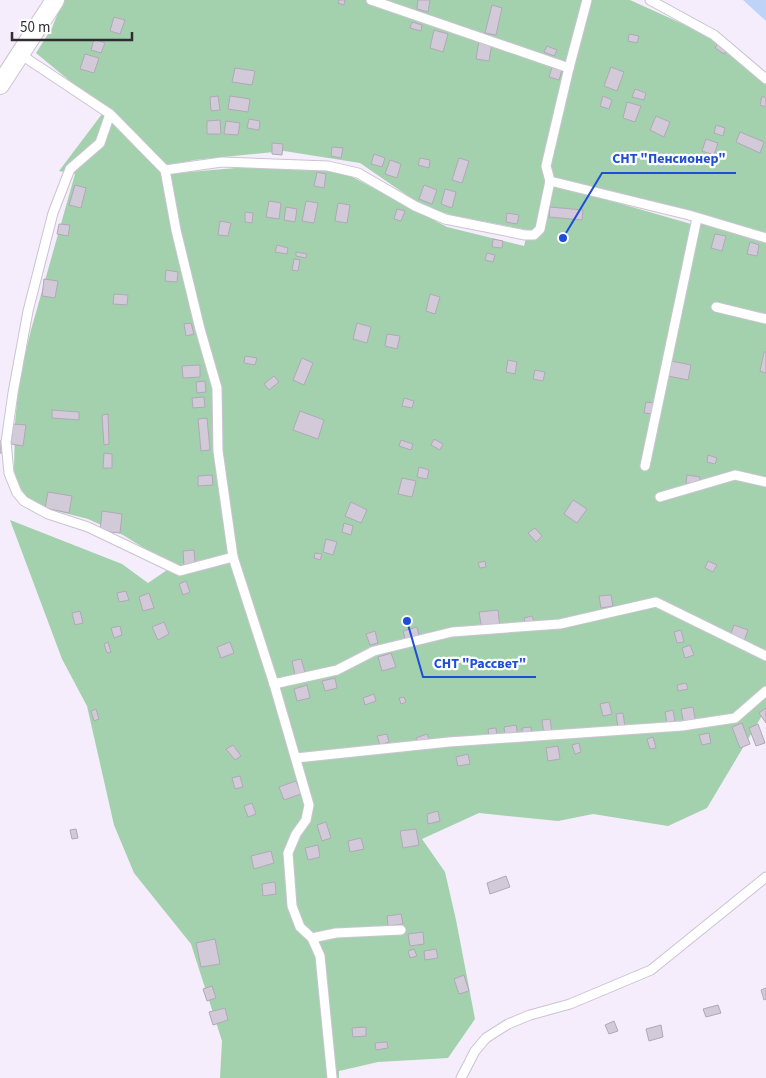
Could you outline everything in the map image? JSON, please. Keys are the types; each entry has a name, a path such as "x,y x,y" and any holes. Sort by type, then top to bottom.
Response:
{"street":[{"path":"0,85 55,0"}],"lane":[{"path":"371,0 569,68"},
{"path":"165,170 222,162 328,166 358,173 416,206 445,219 530,236 538,231 541,225 550,181 547,176 546,166 587,0"},
{"path":"650,0 714,35 766,79"},
{"path":"20,54 110,114 165,170 183,258 200,329 217,388 218,451 233,557 274,684 309,805 306,820 296,834 288,853 289,875 292,906 300,927 312,938 320,956 332,1078"},
{"path":"110,114 100,143 70,169 53,213 28,311 13,393 6,442 9,473 17,493 24,502 48,514 88,528 180,571 233,557"},
{"path":"550,181 697,218 766,238"},
{"path":"645,466 697,218"},
{"path":"716,307 766,319"},
{"path":"660,498 735,475 766,482"},
{"path":"274,684 337,670 374,651 452,632 560,624 656,602 766,656"},
{"path":"296,758 449,742 682,726 735,718 766,691"},
{"path":"461,1078 475,1050 486,1038 508,1024 530,1015 570,1004 651,970 766,877"},
{"path":"312,938 336,933 401,930"}],"green space":[{"path":"63,0 630,0 727,44 766,79 766,709 707,808 668,826 593,814 558,821 479,813 422,839 445,872 475,1019 448,1058 378,1062 339,1071 339,1078 220,1078 222,1041 191,944 134,873 114,825 87,706 62,659 10,520 122,564 148,583 173,566 123,535 88,519 45,508 28,499 19,486 14,471 15,423 19,379 75,174 59,171 105,110 36,53 52,28","holes":["284,151 360,163 424,207 455,216 528,230 524,246 447,227 345,173 286,166 259,166 178,173 171,165 194,160","613,191 701,216 698,226 611,201"]}],"water":[{"path":"743,0 766,0 766,21"}],"building":[{"path":"339,0 345,0 344,5 338,3"},
{"path":"418,0 430,0 428,12 417,9"},
{"path":"492,5 502,8 496,35 485,33"},
{"path":"114,17 125,20 120,34 110,31"},
{"path":"412,22 422,25 421,31 410,28"},
{"path":"434,30 448,34 443,52 430,48"},
{"path":"629,34 639,36 637,43 628,41"},
{"path":"94,39 105,43 101,53 91,50"},
{"path":"479,41 492,43 489,61 476,59"},
{"path":"718,43 727,49 724,54 715,48"},
{"path":"547,46 557,50 554,56 544,52"},
{"path":"85,54 99,58 94,73 80,69"},
{"path":"552,67 562,70 559,80 549,77"},
{"path":"611,67 624,72 617,91 604,86"},
{"path":"235,68 255,71 252,85 232,82"},
{"path":"635,89 646,93 644,100 632,97"},
{"path":"218,96 220,110 211,111 210,97"},
{"path":"230,96 250,99 248,112 228,109"},
{"path":"603,96 612,100 609,109 600,106"},
{"path":"762,96 766,98 766,107 760,105"},
{"path":"627,102 641,106 635,122 623,118"},
{"path":"656,116 670,122 664,137 650,130"},
{"path":"249,119 260,121 259,130 247,128"},
{"path":"220,120 221,134 207,134 207,121"},
{"path":"226,121 240,123 238,135 224,134"},
{"path":"716,125 725,128 723,136 714,133"},
{"path":"740,132 764,142 760,153 736,142"},
{"path":"706,139 718,143 714,155 702,151"},
{"path":"272,143 283,144 282,155 272,154"},
{"path":"332,147 343,148 341,158 331,156"},
{"path":"374,154 385,158 382,167 371,164"},
{"path":"420,158 430,160 429,168 418,165"},
{"path":"459,158 469,161 462,183 452,180"},
{"path":"390,160 401,164 397,178 385,174"},
{"path":"317,172 326,174 324,188 314,186"},
{"path":"75,185 86,188 81,208 69,205"},
{"path":"424,185 437,190 432,204 419,199"},
{"path":"445,189 456,192 452,208 441,204"},
{"path":"269,201 281,203 279,219 266,217"},
{"path":"306,201 318,203 314,223 302,221"},
{"path":"338,203 350,205 347,223 335,221"},
{"path":"286,207 297,209 295,222 284,220"},
{"path":"550,207 583,210 582,220 549,217"},
{"path":"397,209 405,211 401,221 394,219"},
{"path":"245,212 253,213 252,223 245,222"},
{"path":"507,213 519,215 517,224 506,222"},
{"path":"220,221 231,223 228,236 218,235"},
{"path":"59,224 70,225 68,236 57,234"},
{"path":"715,234 726,236 722,251 711,248"},
{"path":"493,239 503,241 502,248 492,247"},
{"path":"750,242 759,245 757,256 747,254"},
{"path":"277,245 288,248 287,254 275,252"},
{"path":"296,252 307,254 306,258 296,256"},
{"path":"487,253 495,255 493,262 485,260"},
{"path":"294,259 300,260 298,271 292,270"},
{"path":"166,270 178,272 177,282 165,281"},
{"path":"44,279 58,281 55,298 42,296"},
{"path":"114,294 128,295 127,305 113,304"},
{"path":"430,294 440,297 435,314 426,311"},
{"path":"191,323 194,334 186,336 184,324"},
{"path":"357,323 371,327 367,343 353,339"},
{"path":"387,334 400,336 397,349 385,346"},
{"path":"764,352 766,352 766,373 760,371"},
{"path":"245,356 257,358 255,365 244,363"},
{"path":"302,358 313,363 304,385 293,380"},
{"path":"508,360 517,362 515,374 506,372"},
{"path":"671,361 691,365 688,380 668,376"},
{"path":"200,365 200,377 183,378 182,366"},
{"path":"535,370 545,372 543,381 533,379"},
{"path":"274,376 279,382 269,390 264,384"},
{"path":"205,381 206,392 197,393 196,382"},
{"path":"204,397 205,407 193,408 192,398"},
{"path":"404,398 414,401 412,408 402,406"},
{"path":"646,402 655,403 654,414 644,413"},
{"path":"52,410 79,412 79,420 52,418"},
{"path":"300,411 324,420 318,439 293,430"},
{"path":"108,414 109,444 104,445 102,415"},
{"path":"207,418 210,450 201,451 198,419"},
{"path":"13,424 26,425 23,446 11,444"},
{"path":"434,439 443,444 440,450 431,445"},
{"path":"401,440 413,444 411,450 399,446"},
{"path":"0,441 2,441 3,453 0,453"},
{"path":"104,453 112,454 112,468 103,468"},
{"path":"708,455 717,458 715,464 707,462"},
{"path":"419,467 429,470 427,479 417,477"},
{"path":"212,475 213,485 198,486 198,476"},
{"path":"687,475 700,477 699,484 686,483"},
{"path":"402,478 416,481 412,497 398,494"},
{"path":"48,492 72,496 69,513 45,508"},
{"path":"573,500 587,509 577,523 564,514"},
{"path":"351,502 367,510 361,523 345,516"},
{"path":"102,511 122,514 120,533 100,531"},
{"path":"344,523 353,526 351,535 342,532"},
{"path":"535,528 542,536 536,542 528,533"},
{"path":"326,539 337,542 333,555 323,552"},
{"path":"194,550 195,563 184,565 183,551"},
{"path":"315,553 322,554 320,560 314,558"},
{"path":"485,561 486,567 480,568 478,563"},
{"path":"708,561 717,565 713,572 705,568"},
{"path":"186,581 190,592 183,595 179,584"},
{"path":"126,591 129,600 119,602 117,593"},
{"path":"149,593 154,608 143,611 139,597"},
{"path":"611,595 613,606 601,608 599,596"},
{"path":"498,610 500,628 482,630 479,612"},
{"path":"80,611 83,623 75,625 72,613"},
{"path":"532,616 536,627 527,630 524,618"},
{"path":"164,622 169,634 158,640 152,627"},
{"path":"734,625 748,630 743,644 729,639"},
{"path":"120,626 122,635 114,638 111,628"},
{"path":"417,627 420,639 406,642 403,631"},
{"path":"681,630 684,642 677,643 674,632"},
{"path":"375,631 378,643 370,645 366,634"},
{"path":"108,642 111,652 107,653 104,644"},
{"path":"230,642 234,653 221,658 217,647"},
{"path":"690,645 694,655 685,658 682,648"},
{"path":"391,653 396,667 382,671 378,657"},
{"path":"301,659 305,672 295,675 292,661"},
{"path":"335,678 337,688 325,691 322,681"},
{"path":"686,683 688,689 678,691 677,685"},
{"path":"307,685 310,698 297,701 294,689"},
{"path":"374,694 376,701 365,705 363,698"},
{"path":"404,697 406,702 401,704 399,698"},
{"path":"609,702 612,714 603,716 600,704"},
{"path":"693,707 696,723 684,725 681,709"},
{"path":"766,708 766,723 759,713"},
{"path":"96,709 99,719 94,721 91,711"},
{"path":"673,710 675,721 667,723 665,712"},
{"path":"623,713 625,727 618,728 616,714"},
{"path":"550,719 552,733 544,735 542,720"},
{"path":"742,723 750,744 740,748 732,727"},
{"path":"758,724 765,743 756,746 749,728"},
{"path":"516,725 519,740 506,742 504,727"},
{"path":"531,727 532,736 523,737 522,728"},
{"path":"496,728 497,737 489,738 488,729"},
{"path":"709,733 711,743 702,745 699,735"},
{"path":"387,734 389,742 380,745 377,736"},
{"path":"427,734 431,744 420,748 416,738"},
{"path":"653,737 656,748 650,749 647,739"},
{"path":"579,743 581,752 575,754 572,745"},
{"path":"233,745 241,756 235,760 226,749"},
{"path":"558,746 560,759 548,761 546,748"},
{"path":"468,754 470,764 458,766 456,757"},
{"path":"240,776 243,787 235,789 232,778"},
{"path":"296,781 301,794 284,800 279,787"},
{"path":"252,803 256,814 248,817 244,806"},
{"path":"438,811 440,821 428,824 427,814"},
{"path":"326,822 331,838 322,841 317,825"},
{"path":"76,829 78,838 72,839 70,830"},
{"path":"416,829 419,845 403,848 400,831"},
{"path":"361,838 364,849 350,852 348,841"},
{"path":"318,845 320,857 308,860 305,848"},
{"path":"271,851 274,863 254,869 251,856"},
{"path":"506,876 510,887 490,894 487,883"},
{"path":"275,882 276,894 263,896 262,884"},
{"path":"401,914 403,924 388,926 387,916"},
{"path":"423,932 424,944 410,946 408,934"},
{"path":"215,939 220,964 201,967 196,943"},
{"path":"414,949 417,956 410,958 408,951"},
{"path":"436,949 438,958 425,960 424,951"},
{"path":"464,975 469,991 459,994 454,979"},
{"path":"212,986 216,998 207,1001 203,989"},
{"path":"766,988 766,999 764,1000 761,990"},
{"path":"718,1005 721,1013 706,1017 703,1009"},
{"path":"225,1008 228,1020 213,1025 209,1012"},
{"path":"614,1021 618,1031 609,1034 605,1025"},
{"path":"661,1025 663,1037 649,1041 646,1029"},
{"path":"366,1027 366,1036 353,1037 352,1028"},
{"path":"387,1042 388,1048 376,1050 375,1043"}],"place":[{"name":"СНТ \"Пенсионер\"","path":"563,238"},
{"name":"СНТ \"Рассвет\"","path":"407,621"}]}
